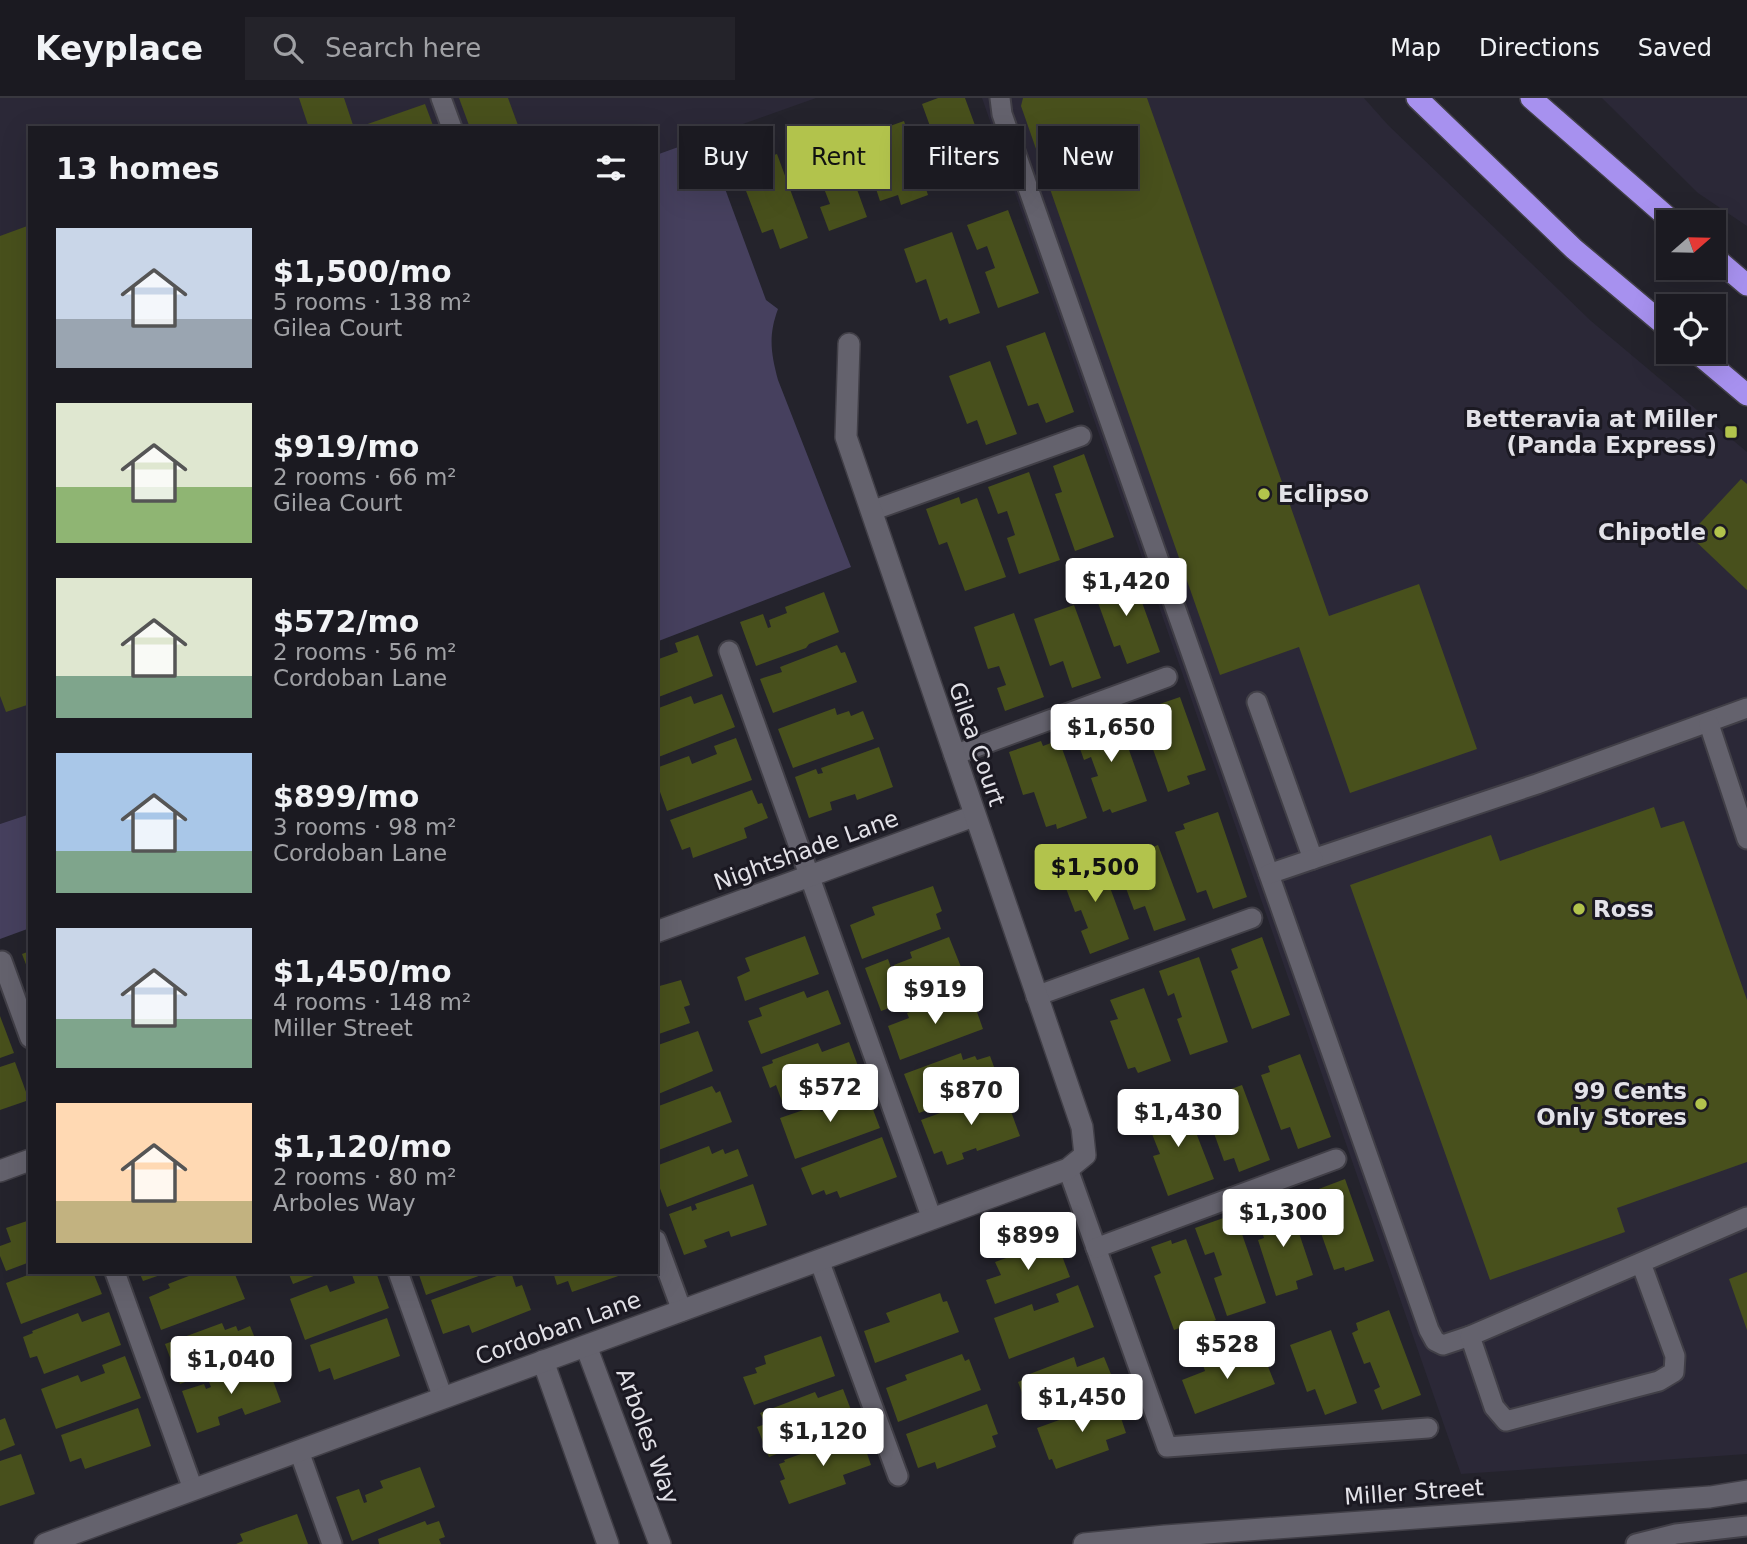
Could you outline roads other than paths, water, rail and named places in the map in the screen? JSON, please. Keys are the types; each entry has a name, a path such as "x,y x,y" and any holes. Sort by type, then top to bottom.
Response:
{"highway":[{"path":"1418,98 1574,249 1656,318"},
{"path":"1531,98 1659,210"},
{"path":"1726,267 1747,285"},
{"path":"1710,364 1747,395"}],"street":[{"name":"Gilea Court","path":"849,344 846,437 1082,1127 1085,1156"},
{"name":"Nightshade Lane","path":"658,931 974,816"},
{"name":"Cordoban Lane","path":"54,1542 1068,1169 1085,1156"},
{"path":"0,1171 28,1161"},
{"name":"Arboles Way","path":"586,1346 660,1544"},
{"path":"543,1361 608,1544"},
{"name":"Miller Street","path":"1084,1544 1710,1497 1747,1491"}],"lane":[{"path":"441,98 451,126"},
{"path":"1000,98 1002,114 1435,1341 1443,1345 1470,1336 1747,1217"},
{"path":"871,511 1081,436"},
{"path":"729,650 932,1219"},
{"path":"954,755 1167,677"},
{"path":"1257,702 1313,859"},
{"path":"1269,874 1747,709"},
{"path":"1709,724 1747,839"},
{"path":"1036,996 1252,918"},
{"path":"2,961 28,1032"},
{"path":"1096,1248 1336,1158"},
{"path":"1068,1169 1167,1447 1428,1428"},
{"path":"658,1245 682,1311"},
{"path":"819,1260 898,1476"},
{"path":"1470,1336 1494,1407 1506,1420 1525,1418 1659,1381 1674,1372 1675,1356 1641,1263"},
{"path":"115,1274 193,1489"},
{"path":"399,1274 443,1398"},
{"path":"299,1451 332,1544"},
{"path":"1636,1544 1676,1534 1747,1527"}],"place":[{"name":"Betteravia at Miller (Panda Express)","path":"1731,432"},
{"name":"Eclipso","path":"1264,494"},
{"name":"Chipotle","path":"1720,532"},
{"name":"Ross","path":"1579,909"},
{"name":"99 Cents Only Stores","path":"1701,1104"}]}
